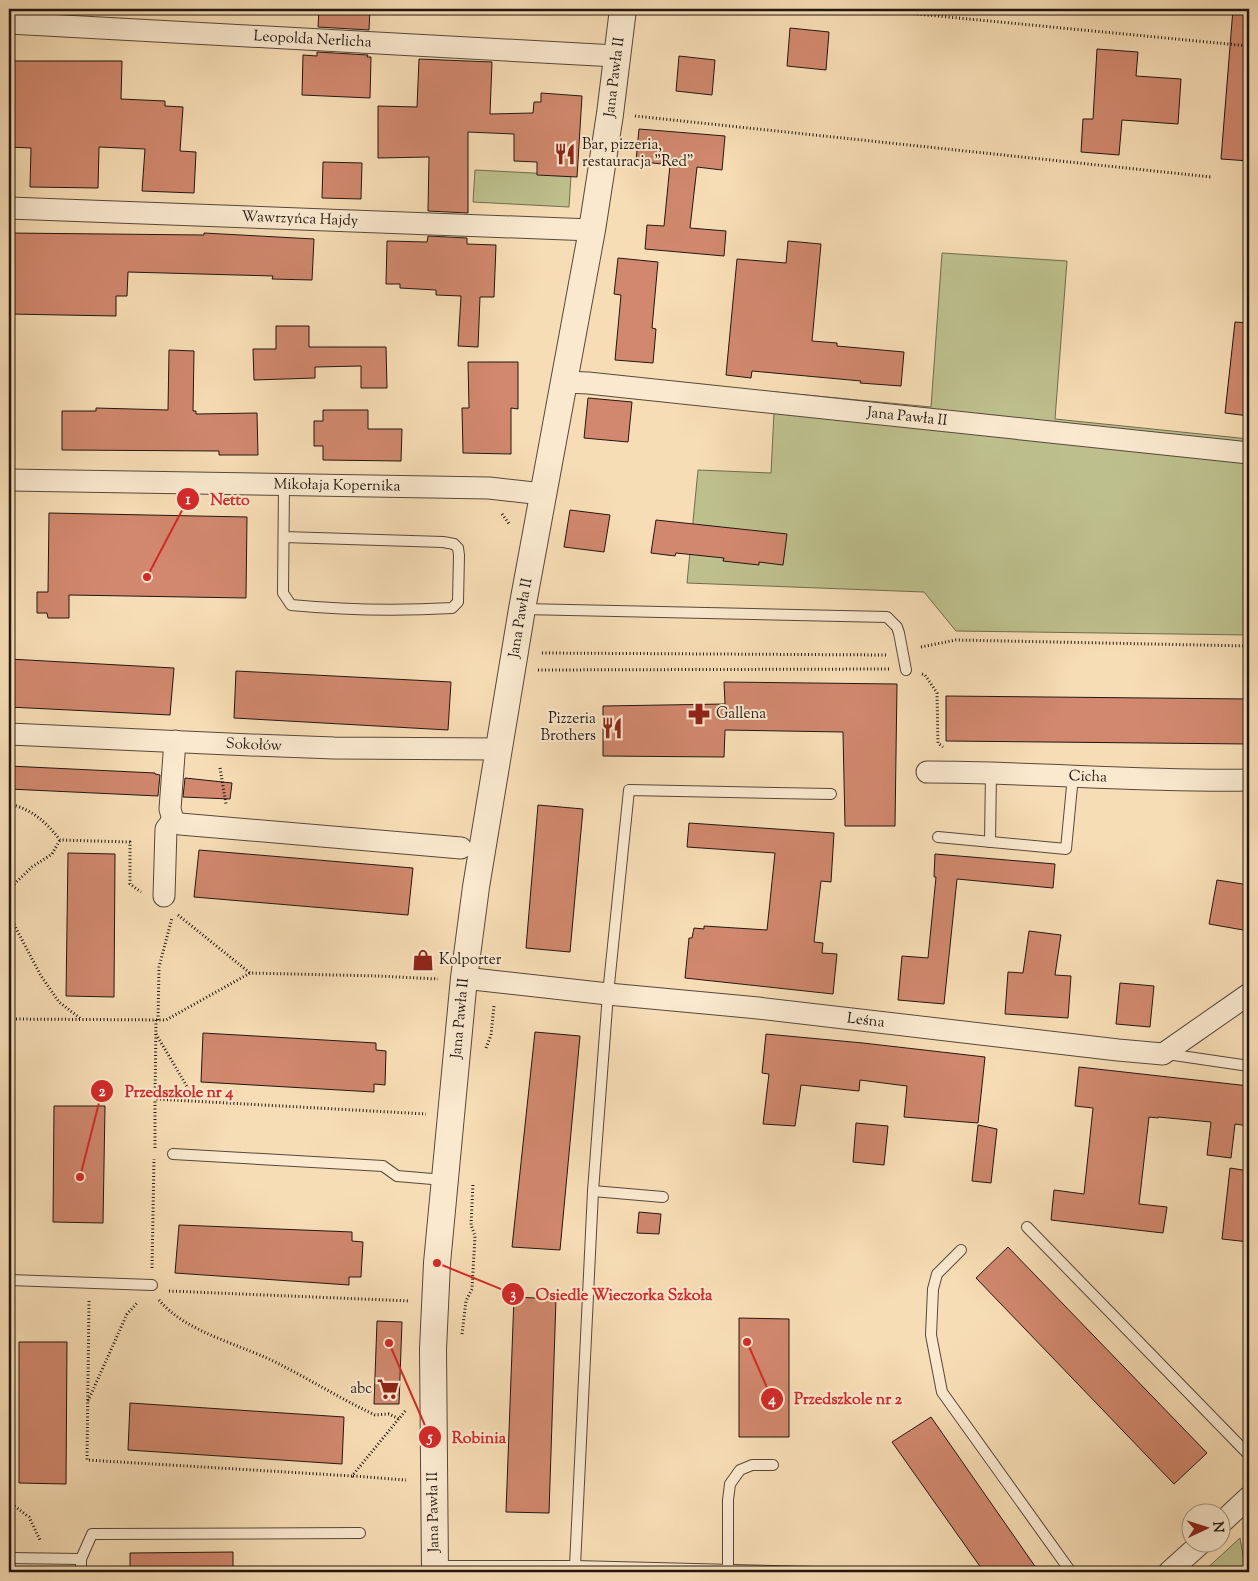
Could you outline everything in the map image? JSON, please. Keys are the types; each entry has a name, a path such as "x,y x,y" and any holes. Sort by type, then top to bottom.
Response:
{"street":[{"name":"Jana Pawła II","path":"435,1569 433,1350 445,1180 452,979 476,887 522,609 592,230 610,114 622,9"},
{"name":"Leopolda Nerlicha","path":"9,23 616,56"},
{"name":"Wawrzyńca Hajdy","path":"9,208 592,230"},
{"name":"Jana Pawła II","path":"565,382 1249,453"},
{"name":"Mikołaja Kopernika","path":"9,480 489,488 543,494"},
{"name":"Sokołów","path":"9,734 334,748 499,749"},
{"path":"175,741 170,808 173,820 180,824 461,848"},
{"name":"Cicha","path":"928,772 982,772 1201,781 1249,780"},
{"path":"169,904 166,829 173,820"},
{"name":"Leśna","path":"452,979 758,1008 1163,1054"},
{"path":"1163,1054 1249,994"},
{"path":"1230,1515 1249,1497"},
{"path":"1169,1572 1189,1554"}],"lane":[{"path":"284,484 283,593 291,605 437,609 452,608 458,602 459,555 458,548 454,544 443,542 284,537"},
{"path":"522,609 887,617 897,627 906,670"},
{"path":"982,772 990,842"},
{"path":"938,837 1066,849 1073,776"},
{"path":"575,1566 593,1191 608,994 629,790 831,794"},
{"path":"1163,1054 1249,1066"},
{"path":"173,1154 383,1166 397,1176 445,1180"},
{"path":"593,1191 663,1197"},
{"path":"1027,1227 1249,1455"},
{"path":"961,1250 937,1274 932,1289 931,1335 942,1392 1071,1572"},
{"path":"9,1280 152,1287"},
{"path":"728,1570 728,1500 730,1484 740,1470 752,1465 773,1465"},
{"path":"81,1572 81,1558 92,1534 360,1533"},
{"path":"9,1558 81,1558"},
{"path":"435,1569 575,1566 816,1572"}],"path":[{"path":"866,9 1249,46"},
{"path":"610,114 1211,177"},
{"path":"541,653 852,656 903,653 936,642 956,640 1249,646"},
{"path":"538,670 916,671 925,676 936,693 938,743 982,772"},
{"path":"9,804 34,813 48,824 60,840 52,854 32,867 9,889"},
{"path":"169,904 159,967 156,1033 152,1287 163,1305 176,1317 282,1365 368,1412 375,1415 389,1414 399,1419"},
{"path":"9,915 42,976 59,1002 81,1020"},
{"path":"9,1019 166,1020 250,973 452,979"},
{"path":"156,1033 195,1100"},
{"path":"155,1098 426,1114"},
{"path":"466,1301 472,1290 475,1236 471,1225"},
{"path":"89,1283 87,1460 406,1480"},
{"path":"152,1287 410,1301 410,1310"},
{"path":"88,1402 127,1314 152,1287"},
{"path":"352,1476 406,1410"},
{"path":"9,1502 29,1517 50,1558"},
{"path":"1245,1527 1249,1560"}],"green space":[{"path":"475,170 571,175 569,207 473,202"},
{"path":"942,253 1067,261 1055,419 1249,439 1249,635 956,631 924,592 687,583 698,470 771,473 775,392 931,407"},
{"path":"1240,1538 1246,1572 1203,1572 1223,1554 1230,1554 1230,1547"}],"building":[{"path":"319,9 370,9 369,30 318,27"},
{"path":"1233,9 1249,9 1249,161 1221,159"},
{"path":"790,28 829,32 826,70 787,66"},
{"path":"1097,49 1138,52 1136,76 1181,79 1178,124 1122,120 1119,155 1081,152 1083,119 1093,119"},
{"path":"317,52 368,55 367,57 371,57 370,98 302,95 303,55 317,56"},
{"path":"679,56 715,60 712,95 676,91"},
{"path":"419,59 492,62 490,114 533,113 534,102 541,102 541,93 582,96 577,177 537,175 537,162 514,161 514,134 468,132 468,213 428,211 429,157 378,158 378,106 417,107"},
{"path":"9,61 122,61 121,99 165,101 165,106 183,107 180,151 196,152 194,193 142,191 145,149 99,147 98,188 30,187 31,148 9,147"},
{"path":"639,129 725,136 722,170 697,167 690,228 726,231 724,256 645,249 647,225 664,226 670,165 636,161"},
{"path":"323,162 362,163 361,199 322,198"},
{"path":"9,233 204,235 204,233 314,239 312,280 272,279 273,276 128,272 127,296 116,296 116,316 9,314"},
{"path":"428,236 467,238 467,244 496,245 494,297 480,297 478,347 458,346 461,296 436,295 436,290 400,288 400,284 386,284 387,241 427,242"},
{"path":"788,241 821,244 812,341 837,343 837,346 904,352 901,386 752,371 751,378 726,375 737,259 786,263"},
{"path":"618,258 658,262 652,328 656,329 653,363 615,360 621,295 614,294"},
{"path":"1235,322 1249,323 1249,416 1225,413"},
{"path":"276,326 309,326 309,347 386,347 387,388 361,388 361,366 315,367 315,378 254,380 253,349 276,349"},
{"path":"169,350 194,351 193,411 196,411 196,414 257,413 258,455 219,455 219,451 62,450 62,411 96,411 96,408 168,410"},
{"path":"468,362 518,362 518,409 511,408 511,454 463,453 462,408 469,408"},
{"path":"588,398 632,402 628,442 584,438"},
{"path":"323,410 368,410 368,429 402,429 401,461 323,460 323,446 314,446 314,421 323,421"},
{"path":"570,510 610,515 604,552 564,547"},
{"path":"49,513 247,517 246,598 69,595 69,618 48,618 47,613 37,613 37,592 48,592"},
{"path":"656,520 787,534 783,565 759,562 759,565 723,561 724,558 676,553 675,556 651,553"},
{"path":"9,659 174,668 170,715 9,707"},
{"path":"236,671 451,682 448,730 234,718"},
{"path":"724,682 897,684 895,826 845,826 843,732 725,730 724,757 603,756 603,706 725,704"},
{"path":"946,696 1249,699 1249,744 946,741"},
{"path":"9,766 155,773 160,775 158,796 9,789"},
{"path":"185,778 232,783 230,799 183,797"},
{"path":"538,805 583,809 570,952 526,948"},
{"path":"689,823 834,833 831,882 821,881 814,942 823,943 822,953 837,954 833,994 685,978 689,938 692,938 694,928 704,929 704,926 767,930 775,853 687,847"},
{"path":"199,850 413,868 408,915 194,897"},
{"path":"68,853 115,854 114,997 66,996"},
{"path":"935,854 1055,864 1053,888 957,879 944,1004 898,1000 902,956 928,958 936,877 934,877"},
{"path":"1217,880 1249,885 1249,931 1209,924"},
{"path":"1029,931 1061,935 1055,975 1071,976 1068,1018 1005,1014 1008,972 1023,973"},
{"path":"1120,983 1154,986 1150,1027 1116,1024"},
{"path":"535,1032 580,1036 560,1250 512,1247"},
{"path":"203,1033 376,1043 376,1050 386,1051 385,1085 374,1084 374,1092 201,1082"},
{"path":"766,1034 985,1057 978,1123 904,1117 907,1086 860,1080 859,1091 801,1085 795,1126 763,1124 769,1074 762,1073"},
{"path":"1079,1067 1249,1086 1249,1126 1235,1124 1231,1158 1207,1155 1211,1122 1149,1117 1139,1204 1167,1207 1163,1233 1051,1220 1054,1190 1084,1194 1093,1108 1075,1106"},
{"path":"54,1106 105,1106 103,1223 53,1222"},
{"path":"856,1123 888,1126 884,1165 853,1162"},
{"path":"978,1125 997,1129 991,1183 972,1181"},
{"path":"1230,1168 1249,1171 1249,1242 1222,1239"},
{"path":"639,1212 661,1214 659,1234 637,1233"},
{"path":"179,1225 352,1232 352,1241 363,1242 361,1277 349,1277 349,1285 175,1273"},
{"path":"1008,1247 1207,1453 1174,1484 976,1278"},
{"path":"514,1297 556,1299 549,1513 506,1512"},
{"path":"739,1318 789,1319 789,1437 739,1437"},
{"path":"377,1321 402,1322 399,1404 374,1404"},
{"path":"19,1342 67,1342 66,1484 19,1483"},
{"path":"130,1403 344,1417 342,1464 128,1450"},
{"path":"931,1417 1039,1572 984,1572 892,1442"},
{"path":"233,1552 233,1572 130,1572 130,1553"}],"place":[{"name":"Bar, pizzeria, restauracja \"Red\"","path":"565,154"},
{"name":"Netto","path":"147,577"},
{"name":"Gallena","path":"699,714"},
{"name":"Pizzeria Brothers","path":"612,728"},
{"name":"Kolporter","path":"423,960"},
{"name":"Przedszkole nr 4","path":"80,1177"},
{"name":"Osiedle Wieczorka Szkoła","path":"437,1263"},
{"name":"Przedszkole nr 2","path":"747,1342"},
{"name":"Robinia","path":"389,1343"},
{"name":"abc","path":"388,1389"}]}
